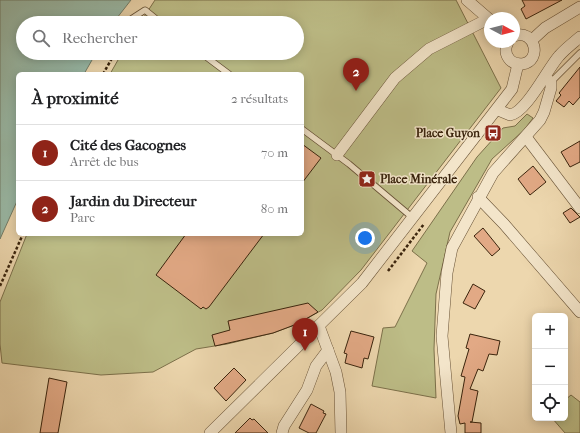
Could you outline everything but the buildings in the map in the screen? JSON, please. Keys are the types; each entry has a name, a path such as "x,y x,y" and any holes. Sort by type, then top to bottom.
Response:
{"street":[{"path":"467,0 484,15"},
{"path":"532,40 544,28 580,7"},
{"path":"337,155 395,78 429,49 484,22"},
{"path":"506,48 507,56 510,60 518,64 528,62 534,54 535,49 532,40 523,35 520,35"},
{"path":"498,110 514,115 548,80 558,57 580,37"},
{"path":"210,433 362,283 498,110 512,89 518,64"},
{"path":"451,433 442,336 447,273 452,248 478,197 493,173 526,137 544,112 551,88 548,80"},
{"path":"526,137 580,208"},
{"path":"478,197 504,224 580,312"},
{"path":"319,326 336,372 340,392 341,433"},
{"path":"281,431 307,390 316,366 328,350"}],"lane":[{"path":"136,16 145,10 153,16"},
{"path":"548,80 580,53"},
{"path":"210,60 226,72"},
{"path":"304,130 337,155 413,218"}],"path":[{"path":"103,72 111,60"},
{"path":"0,286 22,236"}],"green space":[{"path":"155,0 456,0 501,88 361,270 322,310 297,324 273,333 227,344 196,349 153,372 101,375 2,363 0,344 0,302 26,236 304,236 304,72 111,72 118,60 304,60 304,16 145,16"},
{"path":"527,114 533,118 524,130 492,159 450,232 436,294 434,349 436,398 372,386 383,328 395,327 427,263 412,251 477,157 503,128 515,126"},
{"path":"571,395 580,402 580,433 565,433 555,421 568,421 568,398"}],"shaded area":[{"path":"0,0 131,0 118,16 16,16 16,60 92,60 85,72 16,72 16,203 0,239"}],"place":[{"name":"Jardin du Directeur","path":"356,91"},
{"name":"Place Guyon","path":"493,133"},
{"name":"Place Minérale","path":"367,179"},
{"name":"Cité des Gacognes","path":"305,351"}]}
